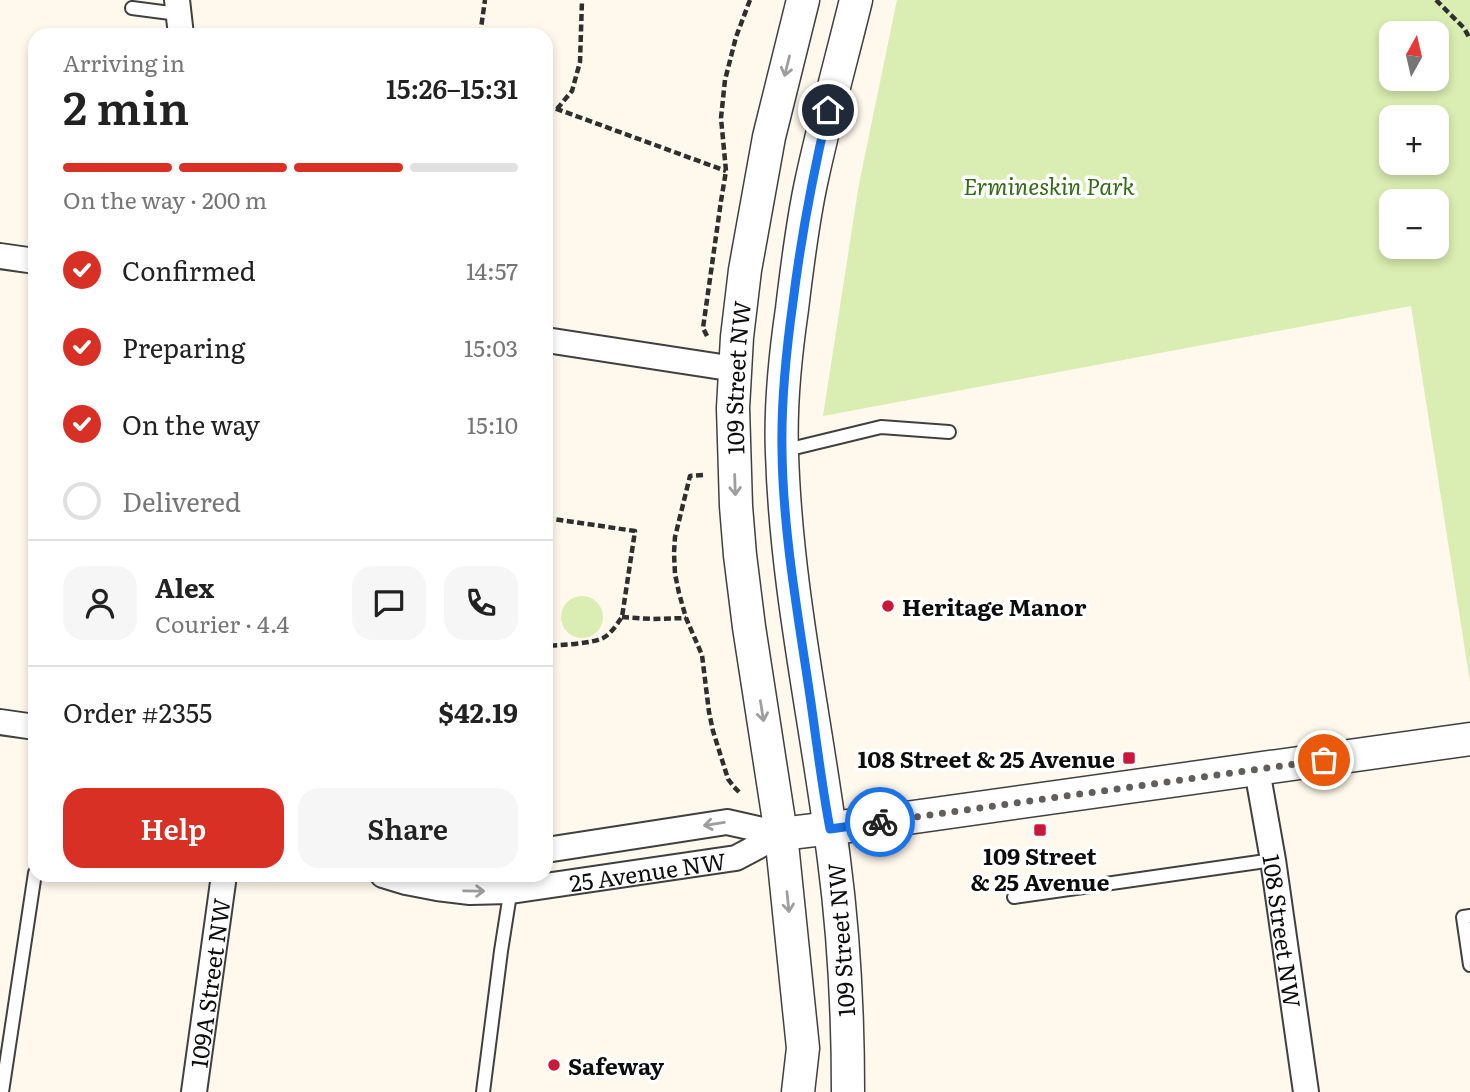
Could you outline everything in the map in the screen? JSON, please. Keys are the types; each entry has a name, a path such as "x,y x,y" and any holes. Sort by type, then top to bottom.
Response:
{"street":[{"name":"109 Street NW","path":"799,1092 803,1048 781,834 740,555 734,454 737,337 746,270 763,167 803,0"},
{"name":"109 Street NW","path":"848,1092 842,937 830,829 793,577 785,504 782,404 785,358 811,185 856,0"},
{"path":"0,256 28,260"},
{"path":"553,341 735,369"},
{"path":"0,722 28,726"},
{"name":"25 Avenue NW","path":"553,849 727,822 781,834 830,829 1470,739"},
{"name":"108 Street NW","path":"1256,770 1273,860 1306,1092"},
{"name":"25 Avenue NW","path":"553,878 736,858 781,834"},
{"name":"109A Street NW","path":"194,1092 223,882"},
{"name":"25 Avenue NW","path":"412,882 470,892 512,883"}],"lane":[{"path":"132,8 179,17"},
{"path":"782,451 881,427 949,432"},
{"path":"1014,897 1273,860"},
{"path":"2,1092 34,882"},
{"path":"483,1092 512,883"},
{"path":"1470,916 1463,917 1470,965"}],"path":[{"path":"481,28 485,0"},
{"path":"557,109 572,91 580,62 582,0"},
{"path":"707,336 703,328 726,171 722,98 730,57 750,0"},
{"path":"1436,0 1464,28 1470,38"},
{"path":"553,108 726,171"},
{"path":"703,475 690,476 675,537 676,574 685,618 702,655 713,731 728,779 739,792"},
{"path":"553,519 635,531 622,617 604,637 570,645 553,646"},
{"path":"622,617 685,618"}],"green space":[{"name":"Ermineskin Park","path":"897,0 1470,0 1470,682 1411,306 823,416 859,184"},
{"path":"582,596 597,602 603,617 597,632 582,638 567,632 561,617 567,602"}],"way so far":[{"path":"880,822 1324,760"}],"place":[{"name":"Heritage Manor","path":"888,606"},
{"name":"108 Street & 25 Avenue","path":"1129,758"},
{"name":"109 Street & 25 Avenue","path":"1040,830"},
{"name":"Safeway","path":"554,1065"}],"route":[{"path":"828,110 800,246 785,358 782,451 785,504 801,642 830,829 880,822"}]}
